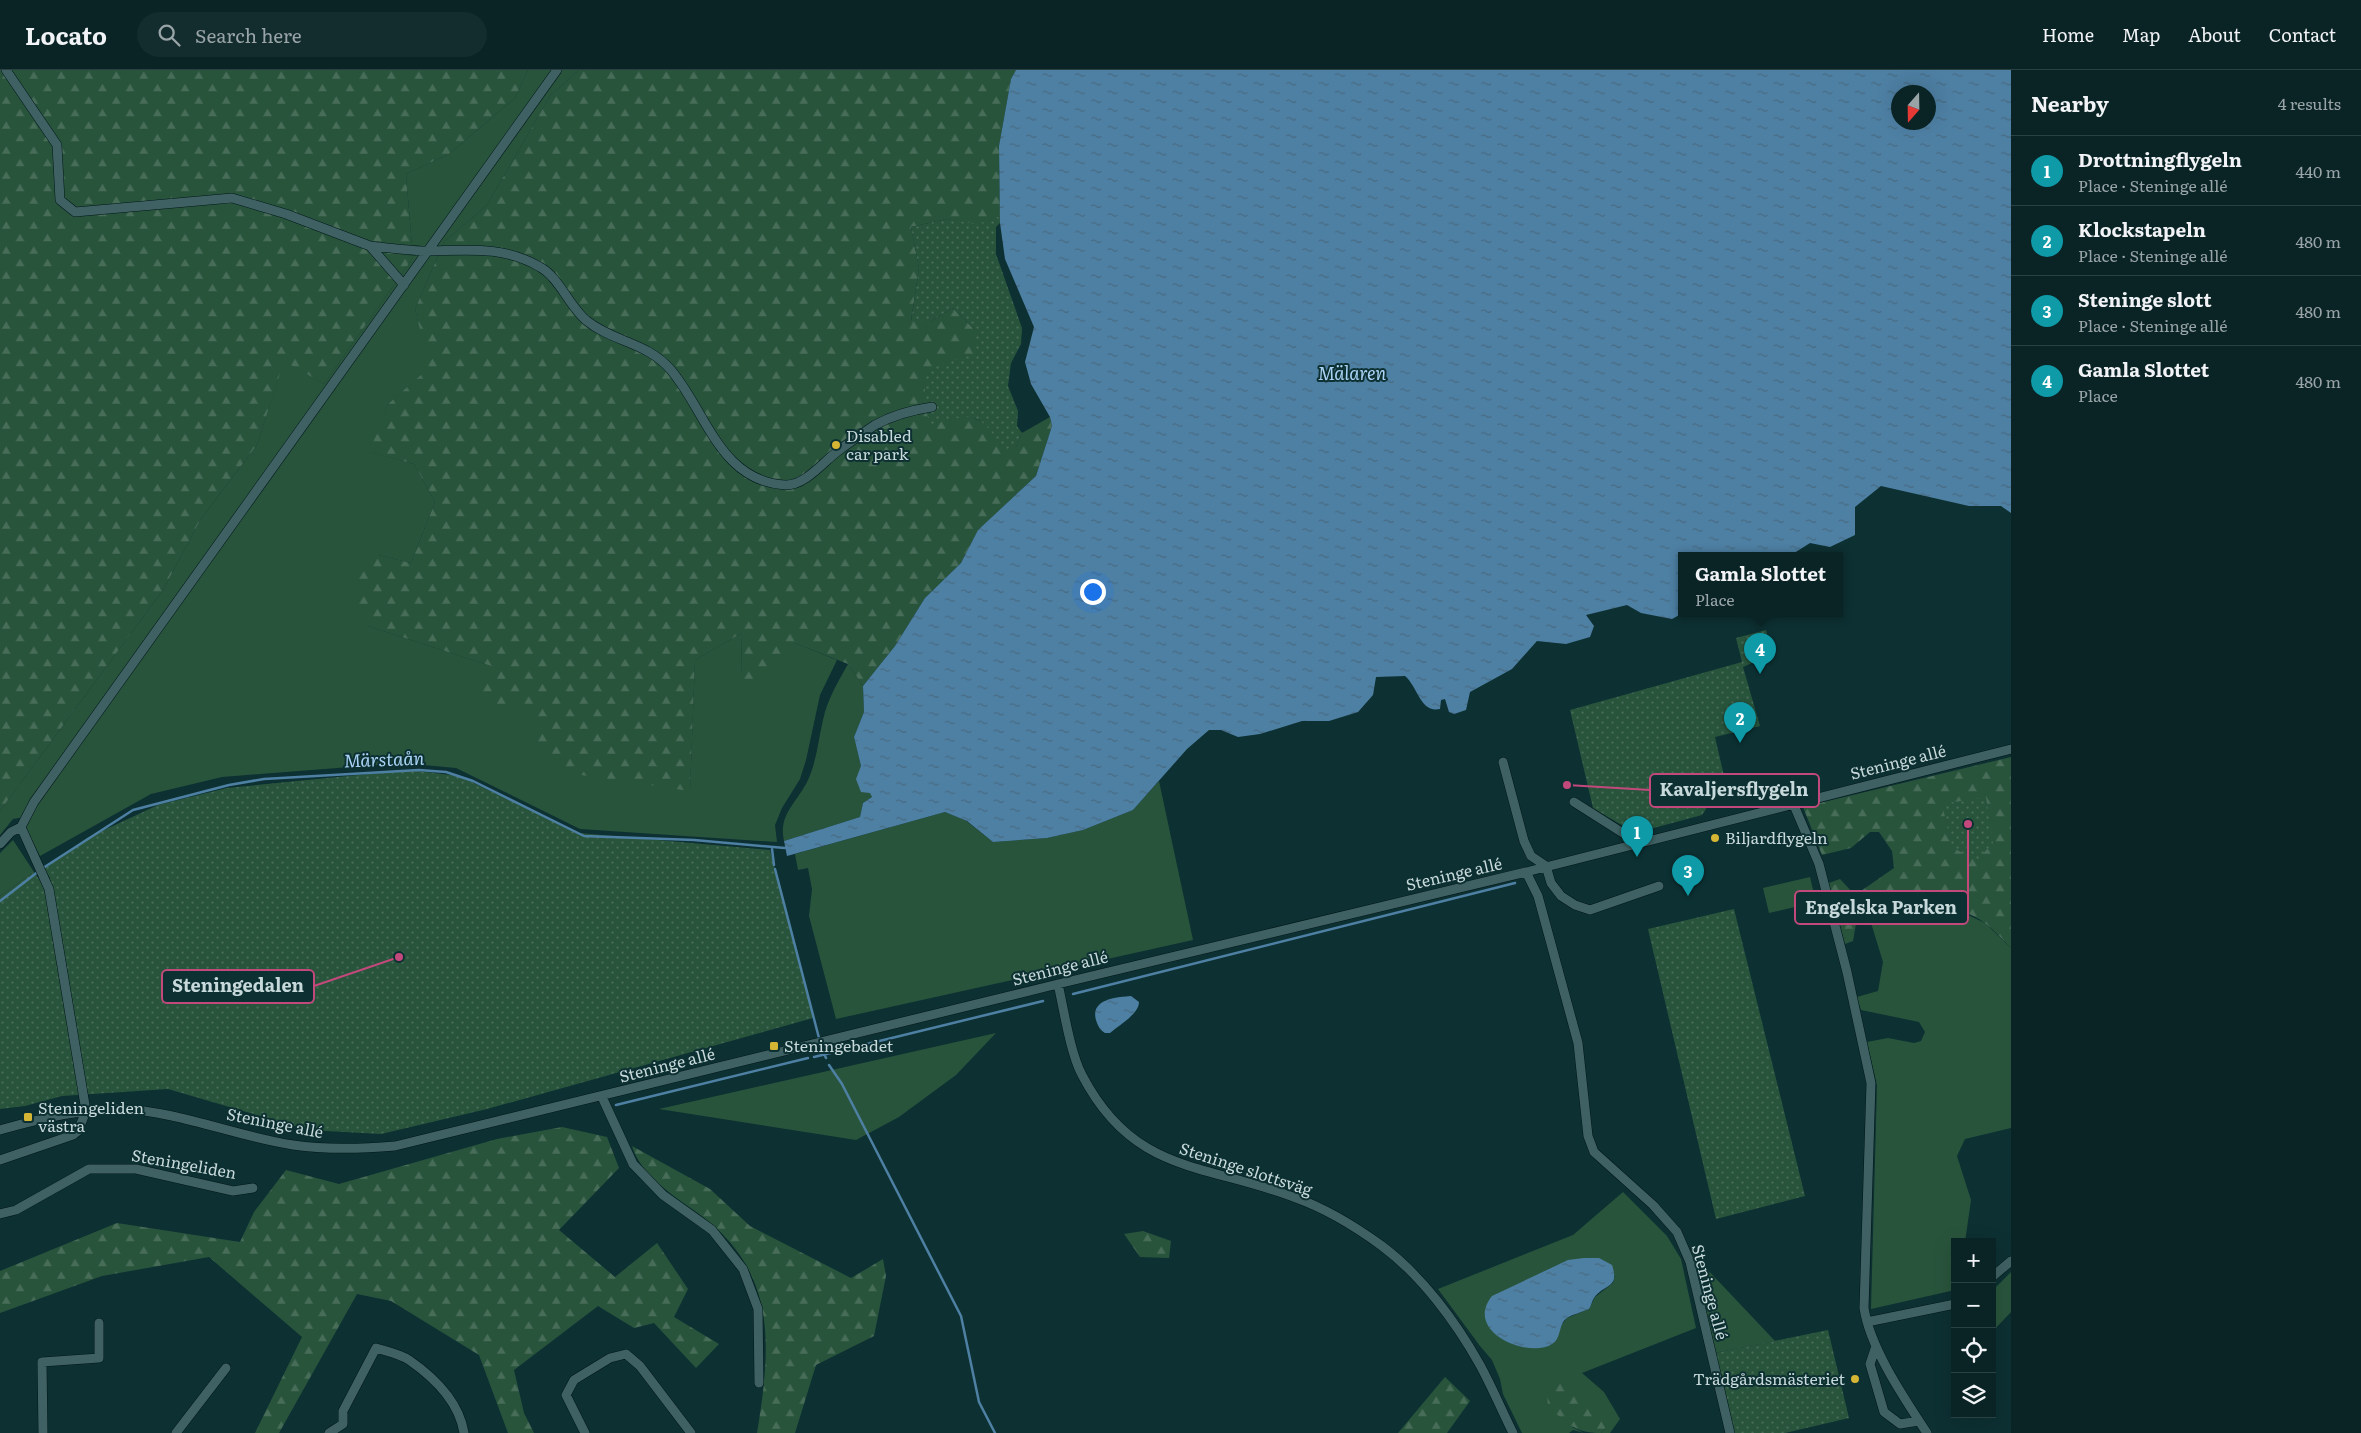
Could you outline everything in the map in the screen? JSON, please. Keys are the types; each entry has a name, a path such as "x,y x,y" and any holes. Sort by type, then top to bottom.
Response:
{"street":[{"path":"6,70 57,145 60,200 76,212 232,198 286,214 370,246 428,251 478,249 513,254 543,268 586,320 608,334 641,346 670,369 696,405 722,452 742,472 762,481 787,485 808,477 838,451 875,426 893,416 932,407"},
{"path":"0,844 11,832 21,827 34,802 557,70"},
{"path":"370,246 404,285"},
{"name":"Steninge allé","path":"0,1130 33,1120 86,1111 119,1109 160,1113 292,1145 344,1150 395,1146 1526,872 1637,842 2011,749"},
{"path":"1504,762 1524,842 1531,856 1546,866 1551,883 1561,896 1575,905 1590,910 1659,886"},
{"path":"1574,802 1637,842"},
{"path":"1793,804 1819,864 1847,972 1872,1082 1864,1308 1876,1346 1927,1433"},
{"path":"0,1160 73,1135 78,1131 86,1111 46,880 34,860 21,827"},
{"name":"Steninge allé","path":"1526,872 1538,896 1578,1043 1588,1136 1594,1152 1653,1205 1677,1232 1690,1262 1730,1433"},
{"name":"Steninge slottsväg","path":"1058,984 1081,1073 1103,1111 1139,1145 1175,1163 1297,1198 1343,1220 1383,1247 1418,1280 1449,1317 1480,1365 1513,1433"},
{"name":"Steninge allé","path":"602,1097 633,1164 662,1195 712,1230 743,1269 758,1309 759,1382"},
{"name":"Steningeliden","path":"0,1214 16,1210 89,1169 136,1169 233,1191 253,1188"},
{"path":"1996,1274 2011,1261"},
{"path":"1867,1322 1951,1305"},
{"path":"43,1433 42,1362 99,1358 99,1323"},
{"path":"1876,1346 1870,1364 1884,1412 1900,1424 1919,1421"},
{"path":"329,1433 343,1424 344,1411 376,1348 408,1359 444,1390 453,1401 461,1416 464,1433"},
{"path":"585,1433 566,1395 574,1380 610,1358 626,1354 640,1366 691,1433"},
{"path":"176,1433 226,1368"}],"green space":[{"path":"0,70 528,70 515,98 449,154 406,174 413,258 324,384 284,361 257,445 201,519 163,590 0,811"},
{"path":"528,70 579,70 550,96 487,205 444,242 415,309 430,368 388,404 370,452 414,464 435,502 411,563 378,555 368,626 491,666 536,711 690,790 695,660 742,633 741,677 795,643 837,660 820,695 800,779 782,808 775,825 777,842 580,829 456,768 401,763 222,777 151,794 40,856 26,829 30,816 13,819 0,835 0,811 163,590 201,519 257,445 284,360 324,384 413,258 406,174 449,154 515,98"},
{"path":"579,70 1016,70 1011,79 999,146 1000,216 978,225 946,219 911,227 919,268 911,321 931,321 953,308 975,330 975,353 953,418 969,416 987,424 1016,447 1022,433 1050,417 1052,426 1036,476 978,530 961,563 925,598 895,646 863,686 848,664 795,643 749,697 741,677 742,633 695,660 690,791 581,775 537,753 536,711 479,703 491,666 368,626 354,594 356,566 378,555 411,563 435,502 414,464 369,452 388,404 429,368 415,309 444,242 487,205 550,96"},
{"path":"1000,216 1000,223 996,227 996,254 1022,328 1021,344 1011,363 1008,386 1018,411 1017,426 1022,433 1016,447 1004,450 988,428 975,418 958,418 931,425 925,409 925,370 974,353 975,330 953,308 931,321 911,322 919,268 911,227 946,219 978,224"},
{"path":"1766,630 1772,654 1743,667 1760,726 1715,737 1725,780 1702,815 1635,833 1593,808 1570,710 1742,662 1736,638"},
{"path":"848,664 863,686 864,712 854,737 861,766 872,797 863,803 860,817 784,841 783,832 786,816 811,773 827,705"},
{"path":"2011,757 2011,948 1986,924 1972,916 1957,910 1923,906 1905,906 1888,909 1857,918 1853,941 1845,944 1829,883 1840,879 1852,892 1861,891 1894,868 1892,851 1879,832 1870,832 1851,848 1822,855 1803,807"},
{"path":"409,770 459,776 579,833 770,850 813,1018 487,1109 381,1134 308,1130 168,1089 62,1096 25,1106 0,1109 0,896 34,872 41,882 50,878 44,868 87,838 158,805 227,788"},
{"path":"1159,781 1193,940 836,1019 809,916 812,889 808,868 798,870 795,854 945,812 965,820 993,842 1047,838 1083,830 1133,810"},
{"path":"1986,797 1993,843 1976,861 1952,847 1942,804"},
{"path":"13,840 34,872 0,896 0,853"},
{"path":"1810,877 1816,902 1769,913 1763,888"},
{"path":"1926,905 1957,910 1985,923 2011,948 2011,1128 1965,1139 1957,1156 1971,1200 1966,1238 1951,1238 1951,1291 1871,1309 1877,1085 1867,1042 1888,1038 1914,1043 1921,1041 1925,1032 1919,1022 1861,1010 1857,997 1878,991 1883,962 1868,913 1893,907"},
{"path":"1734,909 1805,1196 1716,1219 1648,929"},
{"path":"996,1033 956,1075 899,1117 856,1140 659,1109"},
{"path":"562,1127 607,1137 619,1168 559,1230 615,1277 657,1243 688,1289 674,1317 719,1344 696,1368 654,1323 634,1328 598,1306 514,1370 524,1413 534,1433 508,1433 479,1355 391,1301 357,1294 279,1433 255,1433 302,1337 209,1257 102,1276 0,1313 0,1271 117,1223 240,1242 254,1212 286,1170 339,1184 497,1139"},
{"path":"632,1146 710,1189 750,1226 851,1278 883,1259 886,1276 874,1336 816,1365 795,1433 757,1433 762,1400 766,1338 762,1310 755,1283 741,1257 722,1233 667,1191 650,1175 642,1166"},
{"path":"1623,1192 1667,1236 1681,1259 1696,1328 1582,1373 1604,1392 1620,1419 1610,1433 1601,1433 1606,1428 1572,1427 1584,1433 1573,1430 1569,1433 1522,1433 1503,1394 1500,1379 1492,1360 1438,1289 1573,1235","holes":["1615,1275 1613,1283 1595,1297 1589,1309 1567,1318 1543,1347 1520,1347"]},
{"path":"1143,1231 1171,1241 1169,1258 1140,1257 1124,1234"},
{"path":"1688,1249 1775,1341 1715,1353"},
{"path":"2011,1272 2011,1312 1996,1328 1996,1287"},
{"path":"1828,1330 1849,1418 1785,1433 1732,1433 1715,1353"},
{"path":"1445,1377 1470,1401 1447,1433 1398,1433"},
{"path":"1568,1383 1588,1396 1598,1406 1605,1420 1606,1428 1601,1433 1592,1433 1578,1429 1548,1407 1546,1385"}],"water":[{"name":"Mälaren","path":"1016,70 2011,70 2011,513 2001,506 1969,506 1881,486 1855,507 1855,535 1830,547 1810,543 1796,552 1678,552 1678,616 1672,619 1641,613 1627,605 1586,615 1594,626 1590,637 1566,644 1537,641 1512,669 1470,692 1466,710 1454,714 1449,712 1445,699 1441,700 1440,709 1428,707 1405,676 1376,677 1373,695 1358,712 1329,721 1302,721 1260,734 1238,737 1221,730 1209,730 1187,749 1133,810 1083,830 1047,838 993,842 967,821 945,812 787,856 784,841 860,817 863,803 872,797 870,793 861,792 856,779 861,766 854,737 864,712 863,686 895,646 925,598 961,563 978,530 1036,476 1052,426 1050,417 1031,384 1025,362 1034,327 1005,259 1000,223 999,146 1011,79"},
{"path":"1131,996 1139,1002 1136,1011 1110,1033 1103,1032 1096,1020 1095,1013 1097,1008 1101,1003 1112,998"},
{"path":"1599,1258 1612,1265 1614,1273 1613,1282 1598,1293 1589,1309 1564,1321 1557,1338 1552,1344 1542,1348 1515,1345 1492,1331 1486,1321 1485,1309 1492,1296 1568,1260"}],"waterway":[{"name":"Märstaån","path":"43,868 133,810 229,785 264,779 419,770 446,772 473,781 584,836 694,840 785,848"},
{"path":"772,849 774,865"},
{"path":"775,869 819,1038"},
{"name":"Märstaån","path":"0,901 39,871"},
{"path":"1073,994 1515,883"},
{"path":"814,1057 1043,1001"},
{"path":"821,1047 826,1058"},
{"path":"616,1105 808,1058"},
{"path":"829,1065 842,1084 961,1316 979,1402 995,1433"}],"place":[{"name":"Disabled car park","path":"836,445"},
{"name":"Gamla Slottet","path":"1760,674"},
{"name":"Klockstapeln","path":"1740,743"},
{"name":"Kavaljersflygeln","path":"1567,785"},
{"name":"Engelska Parken","path":"1968,824"},
{"name":"Biljardflygeln","path":"1715,838"},
{"name":"Drottningflygeln","path":"1637,857"},
{"name":"Steninge slott","path":"1688,896"},
{"name":"Steningedalen","path":"399,957"},
{"name":"Steningebadet","path":"774,1046"},
{"name":"Steningeliden västra","path":"28,1117"},
{"name":"Trädgårdsmästeriet","path":"1855,1379"}]}
